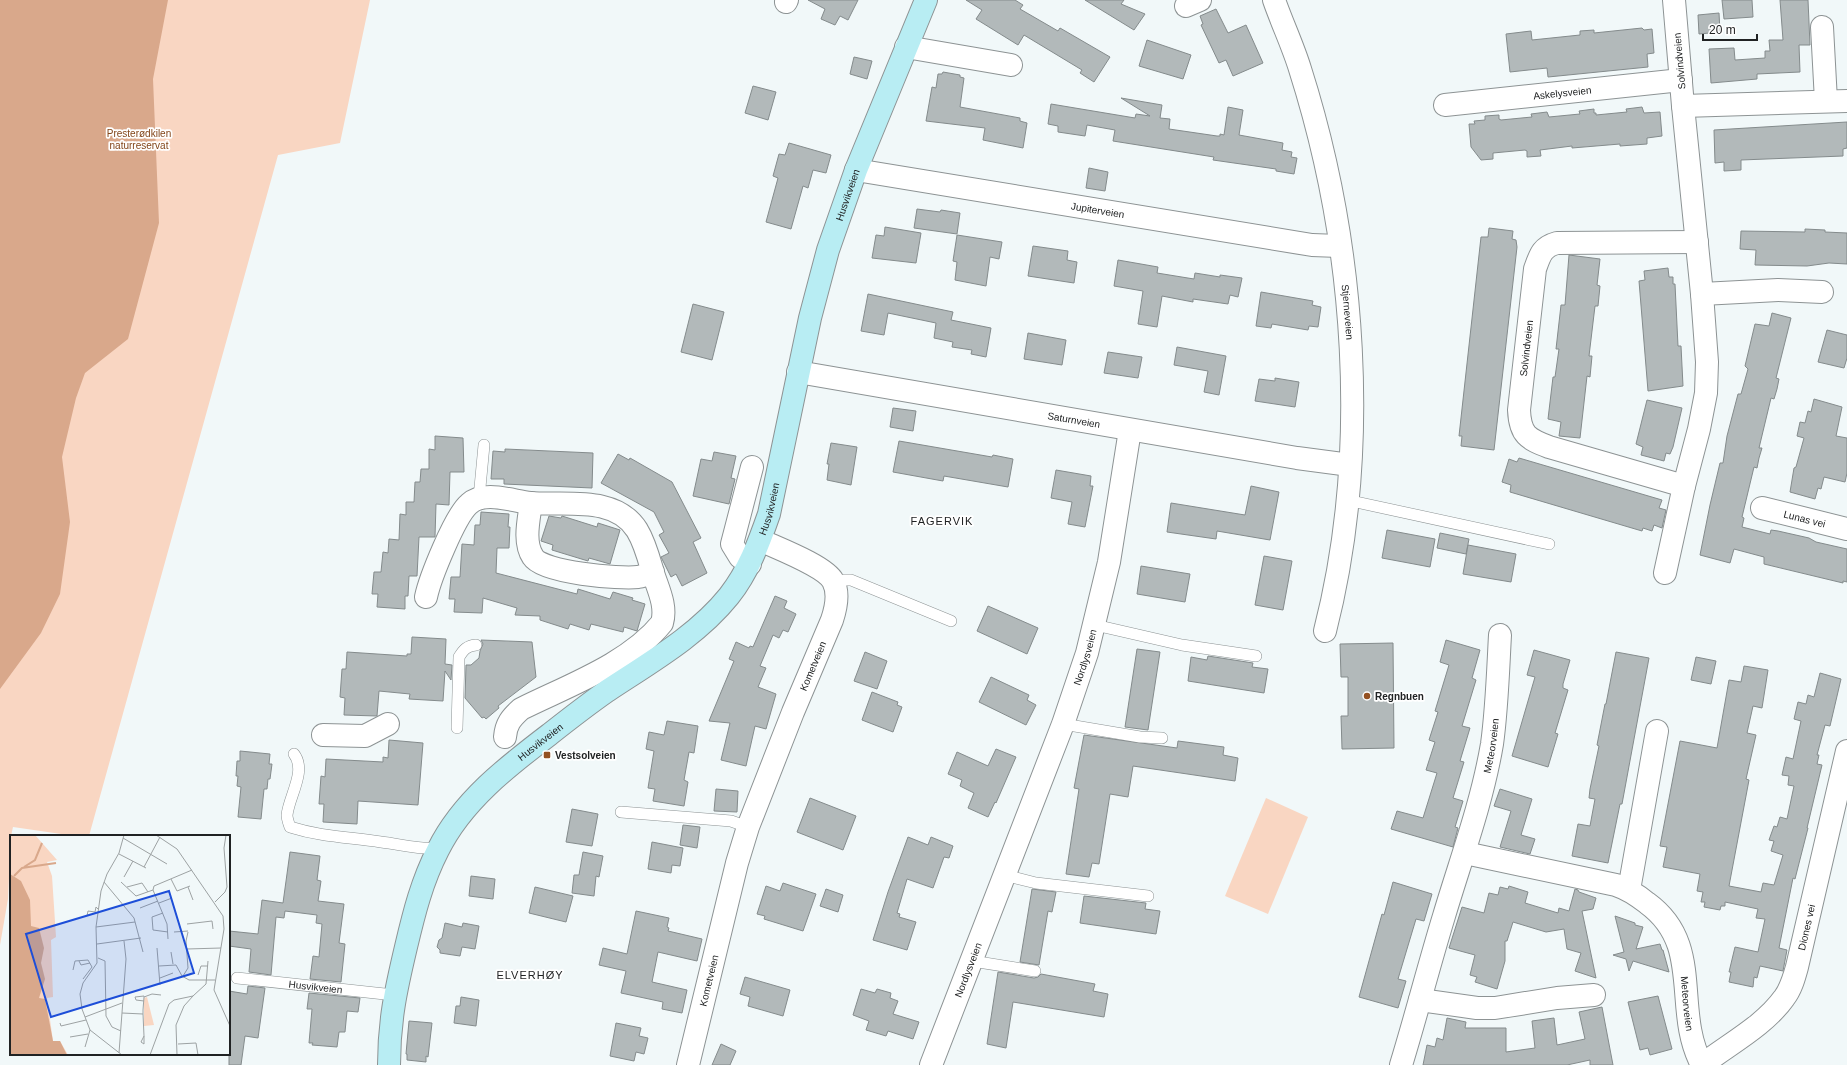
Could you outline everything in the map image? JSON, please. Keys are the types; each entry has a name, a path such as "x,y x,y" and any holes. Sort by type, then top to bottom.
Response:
{"main road":[{"name":"Husvikveien","path":"389,1065 389,1036 394,995 418,897 439,848 450,829 491,781 517,759 595,700 683,640 709,618 730,596 750,564 769,514 810,318 828,250 856,170 926,0"}],"street":[{"name":"Stjerneveien","path":"1274,0 1300,68 1321,145 1334,200 1347,299 1351,364 1350,465 1347,500 1334,595 1325,631"},
{"name":"Solvindveien","path":"1665,573 1684,486 1699,429 1706,393 1707,362 1674,0"},
{"path":"1683,106 1836,101 1822,26"},
{"path":"906,47 1011,65"},
{"name":"Askelysveien","path":"1445,105 1681,80"},
{"name":"Jupiterveien","path":"856,170 1312,245 1339,246"},
{"name":"Solvindveien","path":"1684,486 1549,447 1534,441 1523,432 1520,423 1519,410 1535,269 1540,254 1548,245 1557,243 1696,242"},
{"path":"1702,294 1778,290 1822,292"},
{"name":"Saturnveien","path":"798,372 1130,430 1297,458 1350,465"},
{"name":"Nordlysveien","path":"931,1065 1063,724 1087,653 1109,562 1130,430"},
{"path":"750,564 740,557 732,544 752,467"},
{"path":"426,597 429,581 436,563 457,523 468,504 479,498 493,498 531,503 590,505 616,512 630,522 644,542 663,605 662,623 654,632 625,654 594,674 521,709 506,726 505,737"},
{"path":"531,503 528,545 536,562 551,568 572,573 636,577 653,572"},
{"name":"Lunas vei","path":"1762,508 1847,529"},
{"path":"760,540 823,570 832,579 835,585"},
{"name":"Kometveien","path":"688,1065 737,863 748,827 793,712 832,620 836,605 835,585"},
{"name":"Meteorveien","path":"1401,1065 1444,916 1465,853 1486,776 1492,743 1497,694 1500,634"},
{"path":"323,735 365,736 388,724"},
{"path":"1629,890 1657,731"},
{"name":"Diones vei","path":"1702,1065 1770,1014 1784,998 1790,988 1797,967 1846,757"},
{"name":"Meteorveien","path":"1465,853 1629,890 1658,910 1668,922 1677,939 1685,966 1686,1009 1691,1037 1702,1065"},
{"path":"1420,1000 1477,1008 1489,1008 1557,998 1594,995"}],"lane":[{"path":"479,498 484,445"},
{"path":"1347,500 1549,544"},
{"path":"835,585 844,580 851,580 951,621"},
{"path":"1095,625 1182,645 1256,656"},
{"path":"457,728 459,657 464,649 476,645"},
{"path":"1063,724 1140,737 1162,738"},
{"path":"294,754 298,759 299,771 287,816 290,827 325,836 412,847 439,848"},
{"path":"621,812 731,821 748,827"},
{"path":"1004,875 1036,883 1148,896"},
{"path":"972,961 1035,971"},
{"name":"Husvikveien","path":"237,978 394,995"}],"green space":[{"name":"Presterødkilen naturreservat","path":"0,0 370,0 340,143 278,155 89,835 68,835 13,827 10,835 8,899 0,945"},
{"path":"1266,798 1308,817 1268,914 1225,896"}],"shaded area":[{"path":"0,0 168,0 153,79 159,223 128,339 85,373 76,398 62,457 70,522 60,594 41,633 0,689"}],"building":[{"path":"808,0 858,0 848,20 840,16 835,25 821,19 825,9"},
{"path":"966,0 1015,0 1023,5 1020,9 1058,31 1060,28 1110,57 1094,82 1080,73 1082,70 1024,35 1018,45 976,19 982,10"},
{"path":"1085,0 1124,0 1121,4 1145,14 1134,30"},
{"path":"1722,0 1752,0 1753,17 1724,19"},
{"path":"1780,0 1808,0 1810,45 1799,45 1800,72 1757,74 1757,79 1711,83 1709,49 1734,48 1735,60 1765,58 1765,51 1770,51 1769,40 1783,40"},
{"path":"1216,9 1228,33 1246,25 1263,63 1233,76 1226,60 1219,63 1201,25 1203,24 1200,16"},
{"path":"1719,13 1720,32 1699,34 1698,15"},
{"path":"1642,28 1644,30 1652,29 1654,53 1647,54 1648,67 1548,77 1547,68 1510,72 1506,34 1531,31 1532,40 1580,35 1580,31 1594,30 1594,33"},
{"path":"1147,40 1191,55 1183,79 1139,66"},
{"path":"854,57 872,61 867,79 850,74"},
{"path":"943,72 960,75 960,77 964,78 960,107 1020,118 1020,121 1027,123 1023,148 983,140 985,128 926,121 932,87 936,88 938,74 942,74"},
{"path":"753,86 776,92 768,120 745,113"},
{"path":"1121,98 1162,105 1160,118 1170,119 1169,129 1217,136 1220,136 1220,134 1224,135 1228,107 1243,110 1239,135 1283,143 1282,150 1292,152 1291,157 1297,158 1294,174 1276,171 1276,169 1213,160 1214,157 1113,141 1115,130 1087,125 1085,136 1058,132 1058,126 1048,124 1051,104 1135,118 1136,114 1150,116"},
{"path":"1642,107 1644,113 1660,112 1662,136 1647,138 1647,144 1620,146 1620,144 1572,148 1572,146 1540,150 1541,156 1527,157 1527,151 1525,150 1493,153 1493,159 1481,160 1471,147 1469,124 1475,124 1474,121 1485,120 1485,116 1499,115 1499,119 1501,120 1532,117 1531,114 1547,112 1549,117 1580,114 1579,111 1594,109 1594,113 1596,113 1596,115 1627,112 1626,109"},
{"path":"1847,122 1847,148 1843,149 1843,156 1741,160 1741,170 1724,171 1724,162 1715,163 1714,130"},
{"path":"789,143 831,155 826,173 813,170 808,188 803,186 791,229 766,222 778,178 773,176 779,154 785,155"},
{"path":"1089,168 1108,172 1105,191 1086,188"},
{"path":"917,209 940,212 941,210 960,213 957,234 914,228"},
{"path":"885,227 921,233 916,263 872,258 876,235 884,236"},
{"path":"1489,228 1513,231 1512,239 1516,240 1517,247 1494,450 1461,446 1462,436 1459,436 1481,237 1488,237"},
{"path":"1805,229 1847,233 1847,264 1829,263 1807,266 1755,265 1756,250 1740,249 1741,231 1805,232"},
{"path":"957,235 1002,242 999,259 990,257 986,286 955,280 957,262 953,261"},
{"path":"1033,246 1068,251 1067,260 1077,262 1074,283 1028,276"},
{"path":"1569,255 1600,259 1597,285 1600,286 1598,306 1595,306 1589,356 1592,356 1590,377 1587,376 1580,438 1559,436 1561,422 1548,419 1553,377 1555,377 1559,349 1556,349 1561,305 1565,305"},
{"path":"1118,260 1158,267 1157,273 1194,279 1195,273 1220,277 1220,275 1242,278 1238,297 1230,295 1228,304 1193,299 1193,302 1162,296 1157,327 1138,324 1143,291 1114,286"},
{"path":"1668,268 1669,277 1673,277 1673,284 1675,284 1678,346 1681,346 1683,386 1648,391 1639,281 1645,280 1644,271"},
{"path":"1261,292 1313,301 1312,305 1321,307 1318,327 1309,326 1308,330 1272,324 1271,328 1256,326"},
{"path":"868,294 953,312 951,320 991,328 986,357 971,354 972,350 952,347 953,342 934,338 936,323 888,313 884,335 861,331"},
{"path":"693,304 724,312 712,360 681,352"},
{"path":"1772,313 1791,318 1776,378 1779,379 1777,389 1774,399 1771,398 1759,448 1762,448 1757,468 1754,467 1742,517 1744,518 1742,527 1770,534 1771,530 1778,531 1847,549 1847,582 1843,581 1843,583 1764,564 1764,557 1734,549 1730,563 1700,555 1720,463 1723,463 1727,436 1738,394 1741,394 1748,369 1745,366 1755,324 1769,326"},
{"path":"1827,330 1847,335 1847,358 1844,368 1818,362"},
{"path":"1028,333 1066,340 1062,365 1024,359"},
{"path":"1177,347 1226,356 1219,395 1204,392 1208,371 1174,365"},
{"path":"1108,352 1142,357 1138,378 1104,373"},
{"path":"1275,378 1299,382 1295,407 1255,401 1259,379 1275,381"},
{"path":"1814,399 1842,407 1836,436 1847,438 1847,473 1845,482 1824,477 1821,489 1818,488 1815,499 1790,492 1794,468 1796,467 1804,438 1797,436 1800,422 1805,423 1808,411 1811,412"},
{"path":"1647,400 1682,408 1673,447 1670,454 1666,453 1664,461 1641,455 1643,447 1636,444"},
{"path":"893,408 916,411 913,431 890,427"},
{"path":"435,436 463,438 464,472 450,472 449,505 436,504 435,537 419,537 417,576 409,576 408,596 405,596 405,609 377,607 378,594 372,594 374,572 381,572 383,552 388,553 389,539 399,540 400,514 406,515 406,502 414,502 415,482 420,482 421,469 429,469 429,449 435,450"},
{"path":"899,441 992,457 993,455 1013,459 1008,487 944,476 943,481 893,472"},
{"path":"831,443 857,447 851,485 827,480 829,464 827,464"},
{"path":"505,449 593,453 592,488 504,484 504,479 491,479 493,451 505,452"},
{"path":"714,452 736,456 731,478 735,479 729,504 693,496 701,459 712,461"},
{"path":"618,454 629,460 630,458 672,482 701,538 693,542 707,573 682,586 676,574 671,577 661,557 669,553 659,535 664,532 654,512 601,483"},
{"path":"1519,458 1662,500 1659,508 1666,510 1662,528 1654,525 1652,531 1643,528 1642,531 1510,492 1511,485 1502,482 1509,459 1517,462"},
{"path":"1056,470 1091,476 1090,486 1093,486 1085,527 1068,524 1072,502 1051,498"},
{"path":"1251,486 1279,492 1270,540 1217,531 1216,539 1167,532 1171,503 1245,515"},
{"path":"481,512 509,514 509,548 497,548 496,573 577,594 578,589 610,599 613,592 633,598 632,600 645,604 637,631 624,627 623,632 591,624 589,630 570,624 568,629 540,620 540,616 515,615 517,608 483,598 482,613 454,612 455,599 449,599 451,577 460,577 462,544 474,545 475,525 480,525"},
{"path":"549,516 561,518 562,516 597,527 598,523 620,530 610,564 589,558 588,561 552,550 553,545 541,541"},
{"path":"1387,530 1435,539 1430,567 1382,558"},
{"path":"1440,533 1469,539 1466,554 1437,548"},
{"path":"1468,545 1516,554 1511,582 1463,574"},
{"path":"1264,556 1292,561 1283,610 1255,605"},
{"path":"1141,566 1190,574 1185,602 1137,594"},
{"path":"775,596 787,601 784,608 796,614 788,632 783,630 779,638 773,635 760,666 766,668 758,687 776,694 766,729 755,726 746,766 721,760 730,723 709,721 734,661 729,659 736,642 749,648 750,646 753,647"},
{"path":"988,606 1038,628 1027,654 977,631"},
{"path":"412,637 446,639 445,664 452,665 451,680 445,671 443,701 409,699 410,694 379,691 377,716 344,715 345,698 340,697 342,669 346,669 347,652 407,656 407,654 411,654"},
{"path":"481,640 532,642 536,677 498,706 499,708 486,719 484,717 482,718 465,698 466,665 471,665 479,658 483,644"},
{"path":"1446,640 1480,650 1472,678 1476,680 1462,726 1470,728 1460,761 1464,762 1453,798 1463,801 1455,827 1458,828 1453,847 1391,829 1397,811 1423,818 1437,773 1426,770 1435,742 1429,740 1438,712 1435,711 1449,665 1440,662"},
{"path":"1393,643 1394,748 1342,749 1341,716 1348,716 1348,677 1341,677 1340,644"},
{"path":"1137,649 1160,652 1148,730 1125,727"},
{"path":"1534,650 1570,660 1563,684 1563,688 1568,690 1555,733 1558,734 1548,767 1512,756 1535,677 1527,675"},
{"path":"865,652 887,661 877,689 854,681"},
{"path":"1616,652 1649,658 1622,804 1620,804 1608,863 1572,856 1578,824 1590,826 1595,799 1589,798 1590,789 1599,746 1597,745"},
{"path":"1208,656 1253,663 1252,667 1268,669 1264,693 1188,681 1191,657 1207,660"},
{"path":"1696,657 1716,661 1711,684 1691,680"},
{"path":"1744,666 1768,670 1762,708 1753,706 1747,733 1756,735 1746,779 1749,780 1729,886 1761,892 1763,883 1774,885 1783,855 1771,851 1774,841 1769,840 1774,826 1777,827 1780,817 1787,819 1794,786 1788,785 1789,776 1782,775 1786,757 1793,759 1801,721 1794,719 1798,702 1806,704 1808,695 1814,697 1820,673 1841,679 1830,726 1825,725 1817,755 1819,755 1817,764 1822,765 1795,879 1793,878 1779,948 1787,950 1783,971 1760,966 1757,978 1754,977 1753,987 1729,982 1731,972 1729,972 1735,947 1758,952 1765,919 1756,918 1758,909 1725,902 1725,906 1721,906 1720,910 1704,907 1705,902 1701,902 1703,892 1697,891 1700,874 1663,867 1667,847 1660,846 1680,741 1717,748 1729,680 1741,682"},
{"path":"991,677 1029,695 1027,700 1036,705 1026,725 979,702"},
{"path":"872,692 898,702 897,705 902,707 893,732 862,720"},
{"path":"667,721 698,726 694,753 689,752 684,780 688,782 684,806 653,801 655,789 648,788 654,751 646,749 649,732 664,735"},
{"path":"1084,735 1177,748 1178,741 1224,747 1223,755 1238,758 1235,781 1133,766 1128,797 1110,794 1099,864 1092,863 1089,877 1066,874 1079,789 1074,788"},
{"path":"389,740 423,743 418,805 358,801 357,824 323,822 324,804 319,804 321,776 325,777 326,759 383,762 383,757 388,758"},
{"path":"996,749 1016,757 996,803 995,802 988,817 968,808 974,793 960,786 962,780 948,774 957,752 988,766"},
{"path":"240,751 270,754 269,764 272,764 270,779 268,779 267,789 264,789 261,819 238,817 241,787 237,786 238,776 236,776 237,761 240,761"},
{"path":"716,789 738,791 737,812 714,811"},
{"path":"1500,789 1532,799 1521,835 1535,839 1530,854 1500,847 1511,811 1494,806"},
{"path":"810,798 856,816 843,850 797,832"},
{"path":"572,809 598,814 592,846 566,842"},
{"path":"683,825 700,827 697,848 680,845"},
{"path":"908,837 928,845 931,837 953,846 949,858 944,857 933,888 907,879 897,913 900,914 899,917 916,922 907,950 873,940 888,892"},
{"path":"652,842 683,848 680,866 672,865 671,873 648,869"},
{"path":"290,852 320,856 317,880 321,881 318,901 344,904 339,943 345,944 341,982 310,979 313,956 319,957 322,924 316,923 317,915 285,911 284,918 276,917 271,975 249,972 251,949 230,946 230,931 258,934 262,900 283,903"},
{"path":"583,852 603,856 599,877 596,876 594,896 572,893 574,875 579,875"},
{"path":"471,876 495,879 493,899 469,896"},
{"path":"1393,882 1432,894 1424,921 1416,919 1398,979 1406,981 1398,1008 1359,997 1382,914 1384,915"},
{"path":"783,883 816,894 803,931 764,919 765,916 757,914 766,886 780,891"},
{"path":"1509,886 1528,892 1525,903 1558,913 1559,908 1569,911 1575,889 1596,898 1593,909 1582,911 1596,978 1575,971 1581,953 1567,949 1564,929 1546,932 1513,922 1507,941 1505,941 1505,961 1497,989 1475,982 1477,977 1470,975 1475,955 1449,948 1462,907 1484,913 1489,893 1498,895 1500,887 1508,889"},
{"path":"535,887 573,896 566,922 529,913"},
{"path":"826,889 843,895 838,912 820,906"},
{"path":"1032,889 1056,892 1052,912 1048,911 1039,965 1020,962"},
{"path":"1084,896 1146,903 1145,909 1160,911 1156,934 1080,923"},
{"path":"636,911 669,918 667,927 669,928 668,931 702,939 697,961 658,952 652,982 687,990 682,1013 662,1009 663,1002 621,993 626,971 599,965 603,948 627,954"},
{"path":"1615,916 1643,927 1636,949 1660,944 1669,972 1633,961 1629,971 1626,959 1613,955 1624,952"},
{"path":"445,923 462,927 463,923 479,926 475,949 462,947 460,956 440,953 440,950 437,947 439,940 442,938"},
{"path":"998,972 1034,978 1041,974 1095,984 1093,991 1108,994 1104,1017 1013,1002 1006,1048 987,1044"},
{"path":"745,977 790,990 783,1016 748,1006 750,997 740,994"},
{"path":"248,986 265,988 258,1038 245,1036 241,1065 229,1065 230,991 247,994"},
{"path":"861,989 875,993 877,989 891,993 890,998 898,1001 893,1014 919,1022 913,1039 888,1031 886,1036 866,1030 869,1021 853,1015"},
{"path":"309,993 360,998 358,1012 347,1011 345,1032 339,1032 337,1047 312,1045 313,1043 309,1043 312,1009 307,1009"},
{"path":"1658,996 1672,1049 1650,1055 1648,1048 1640,1050 1628,1002"},
{"path":"461,997 479,1000 476,1026 454,1023 456,1006 460,1006"},
{"path":"1602,1007 1613,1065 1590,1065 1590,1060 1567,1065 1423,1065 1427,1045 1435,1047 1437,1038 1443,1040 1447,1018 1466,1022 1465,1028 1506,1028 1506,1052 1535,1048 1532,1021 1554,1018 1557,1045 1585,1039 1579,1012"},
{"path":"409,1021 432,1023 428,1057 426,1056 426,1062 407,1060 406,1054"},
{"path":"616,1023 641,1028 639,1036 648,1038 644,1054 636,1052 634,1061 610,1056"},
{"path":"721,1044 736,1051 730,1065 712,1065"}],"place":[{"name":"Regnbuen","path":"1367,696"},
{"name":"Vestsolveien","path":"547,755"}],"district":[{"name":"FAGERVIK","path":"942,521"},
{"name":"ELVERHØY","path":"530,975"}]}
